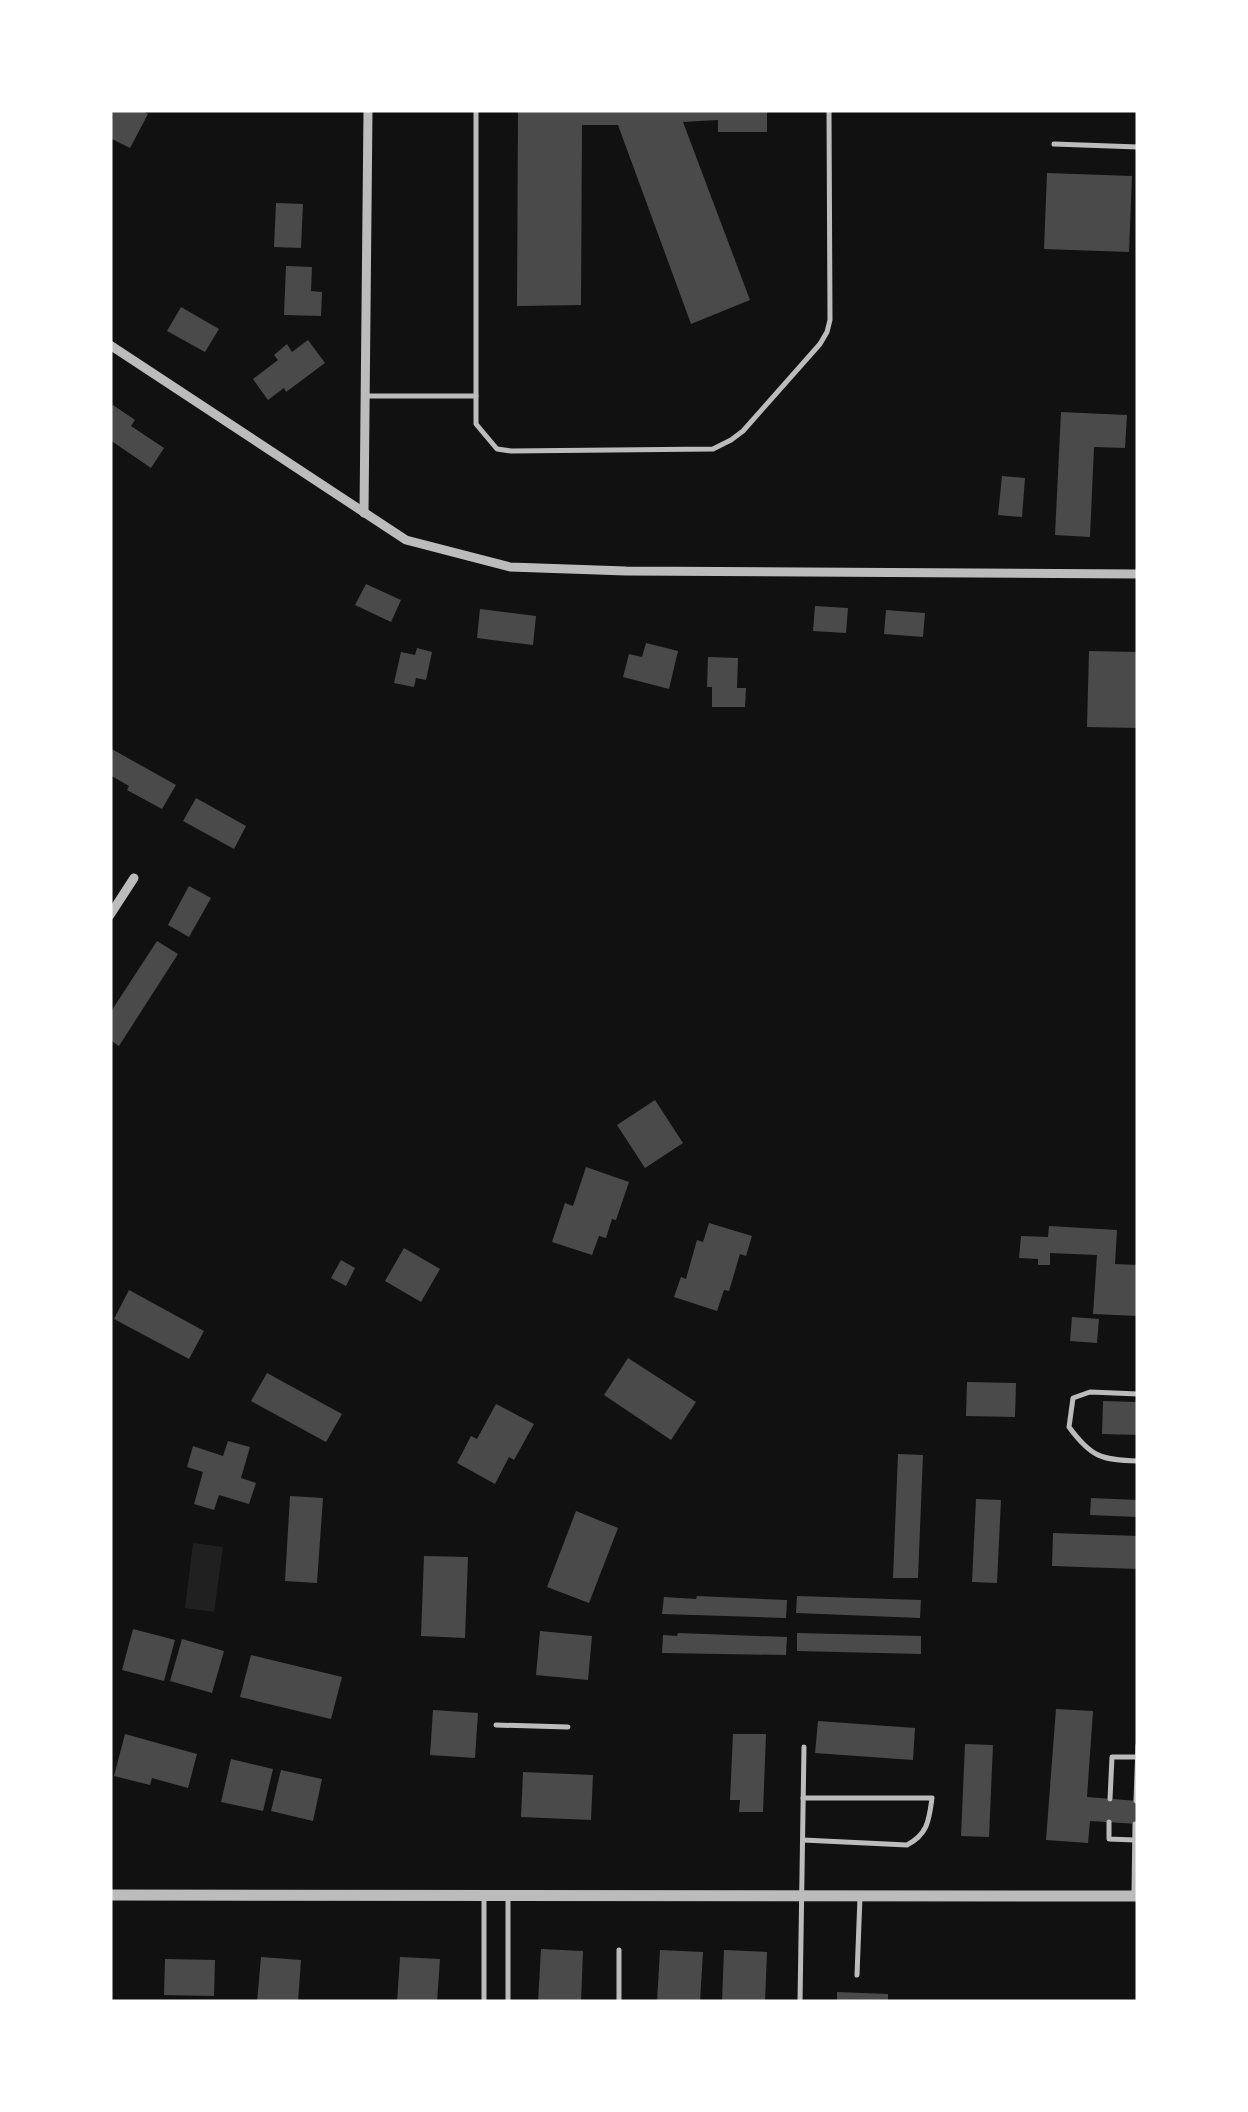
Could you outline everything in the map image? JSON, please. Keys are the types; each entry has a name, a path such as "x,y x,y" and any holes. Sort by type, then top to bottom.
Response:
{"street":[{"path":"364,514 368,110"},
{"path":"110,345 406,540 510,567 626,572 1138,574"},
{"path":"110,914 134,878"},
{"path":"110,1894 1136,1896"}],"lane":[{"path":"476,110 476,424 497,449 511,451 713,449 743,431 827,332 829,110"},
{"path":"1054,144 1138,148"},
{"path":"365,396 476,396"},
{"path":"1138,1394 1090,1392 1072,1398 1068,1428 1084,1448 1108,1460 1138,1461"},
{"path":"496,1726 568,1727"},
{"path":"1136,1801 1138,1745"},
{"path":"800,2002 804,1747"},
{"path":"1110,1799 1112,1756 1138,1757"},
{"path":"802,1840 908,1845 920,1839 928,1826 932,1798 803,1798"},
{"path":"1109,1822 1108,1839 1136,1840"},
{"path":"1135,1824 1136,1896"},
{"path":"484,1894 484,2002"},
{"path":"508,1894 508,2002"},
{"path":"857,1975 860,1894"},
{"path":"618,1950 618,2002"}],"shaded area":[{"path":"193,1543 223,1547 214,1612 185,1608"}],"building":[{"path":"110,110 141,110 148,114 130,148 110,138"},
{"path":"518,110 767,110 767,132 718,132 718,120 683,122 750,300 691,324 618,125 582,125 581,305 517,306"},
{"path":"1047,173 1132,176 1129,252 1044,249"},
{"path":"276,203 303,204 301,248 274,247"},
{"path":"286,266 312,267 311,291 322,292 321,316 284,315"},
{"path":"181,307 219,329 205,352 167,331"},
{"path":"308,340 325,363 286,392 284,388 268,400 253,379 278,360 274,355 287,344 292,352"},
{"path":"113,405 135,420 131,426 164,448 151,468 110,440"},
{"path":"1061,412 1127,415 1125,448 1094,447 1090,537 1055,535"},
{"path":"1002,476 1025,478 1022,517 998,515"},
{"path":"366,584 401,600 391,622 355,605"},
{"path":"815,606 848,608 846,633 813,631"},
{"path":"480,609 536,616 533,645 477,638"},
{"path":"886,610 925,613 923,637 884,634"},
{"path":"646,643 678,651 669,689 623,677 629,654 642,657"},
{"path":"417,648 432,652 426,680 416,678 414,687 394,683 401,652 415,655"},
{"path":"1089,651 1138,652 1138,728 1087,727"},
{"path":"708,657 738,658 737,688 746,688 745,707 712,707 712,687 707,687"},
{"path":"110,748 176,785 162,809 127,790 129,786 110,775"},
{"path":"196,798 246,826 234,849 183,821"},
{"path":"189,886 211,898 189,937 168,925"},
{"path":"157,941 178,954 119,1046 110,1040 110,1013"},
{"path":"655,1100 683,1143 645,1168 617,1125"},
{"path":"586,1167 629,1182 616,1220 612,1219 606,1238 599,1236 592,1255 552,1242 565,1203 573,1206"},
{"path":"709,1223 752,1236 746,1256 740,1254 729,1291 724,1290 717,1311 674,1297 681,1277 686,1279 697,1240 703,1242"},
{"path":"1049,1226 1117,1230 1115,1264 1138,1265 1138,1316 1093,1314 1097,1255 1050,1253 1050,1265 1038,1265 1038,1259 1019,1258 1021,1236 1048,1237"},
{"path":"404,1248 440,1269 421,1302 385,1281"},
{"path":"341,1260 355,1268 346,1286 331,1278"},
{"path":"129,1290 204,1331 189,1359 114,1319"},
{"path":"1072,1317 1099,1319 1097,1343 1070,1341"},
{"path":"628,1358 696,1402 671,1440 604,1395"},
{"path":"267,1373 342,1414 326,1442 251,1401"},
{"path":"967,1382 1016,1383 1015,1417 966,1416"},
{"path":"1103,1401 1138,1402 1138,1435 1102,1434"},
{"path":"496,1404 534,1424 495,1484 457,1463 471,1436 477,1439"},
{"path":"228,1441 250,1447 241,1478 256,1483 249,1504 219,1495 214,1510 194,1504 203,1472 187,1467 193,1446 223,1456"},
{"path":"898,1454 923,1455 918,1578 893,1578"},
{"path":"290,1496 323,1498 317,1583 285,1581"},
{"path":"1091,1498 1138,1500 1138,1517 1090,1515"},
{"path":"976,1499 1001,1500 997,1583 972,1582"},
{"path":"576,1511 618,1528 589,1603 547,1587"},
{"path":"1053,1533 1138,1536 1138,1569 1052,1566"},
{"path":"424,1556 468,1557 465,1638 421,1636"},
{"path":"797,1596 921,1600 920,1618 796,1613"},
{"path":"664,1597 787,1600 786,1618 662,1614"},
{"path":"133,1629 175,1640 164,1681 122,1670"},
{"path":"540,1631 592,1636 588,1680 536,1675"},
{"path":"797,1633 921,1636 921,1654 797,1651"},
{"path":"663,1635 787,1637 786,1655 662,1653"},
{"path":"182,1639 224,1651 212,1693 170,1681"},
{"path":"251,1655 342,1677 331,1719 240,1697"},
{"path":"1056,1709 1093,1711 1087,1797 1138,1801 1138,1824 1090,1821 1088,1843 1046,1840"},
{"path":"433,1710 478,1713 475,1758 430,1755"},
{"path":"818,1721 915,1728 913,1760 815,1753"},
{"path":"125,1734 197,1754 188,1788 152,1778 150,1785 114,1776"},
{"path":"733,1734 766,1734 763,1812 739,1812 740,1800 730,1800"},
{"path":"965,1744 993,1745 989,1837 961,1836"},
{"path":"231,1759 273,1769 263,1811 221,1802"},
{"path":"281,1770 322,1779 313,1821 271,1811"},
{"path":"523,1772 593,1775 591,1820 521,1817"},
{"path":"541,1949 583,1951 581,2002 538,2002"},
{"path":"660,1950 703,1952 700,2002 657,2002"},
{"path":"724,1950 767,1952 765,2002 722,2002"},
{"path":"261,1957 301,1960 298,2002 257,2002"},
{"path":"400,1957 440,1959 437,2002 397,2002"},
{"path":"165,1959 215,1960 214,1996 164,1995"},
{"path":"837,1992 888,1994 888,2002 837,2002"}]}
